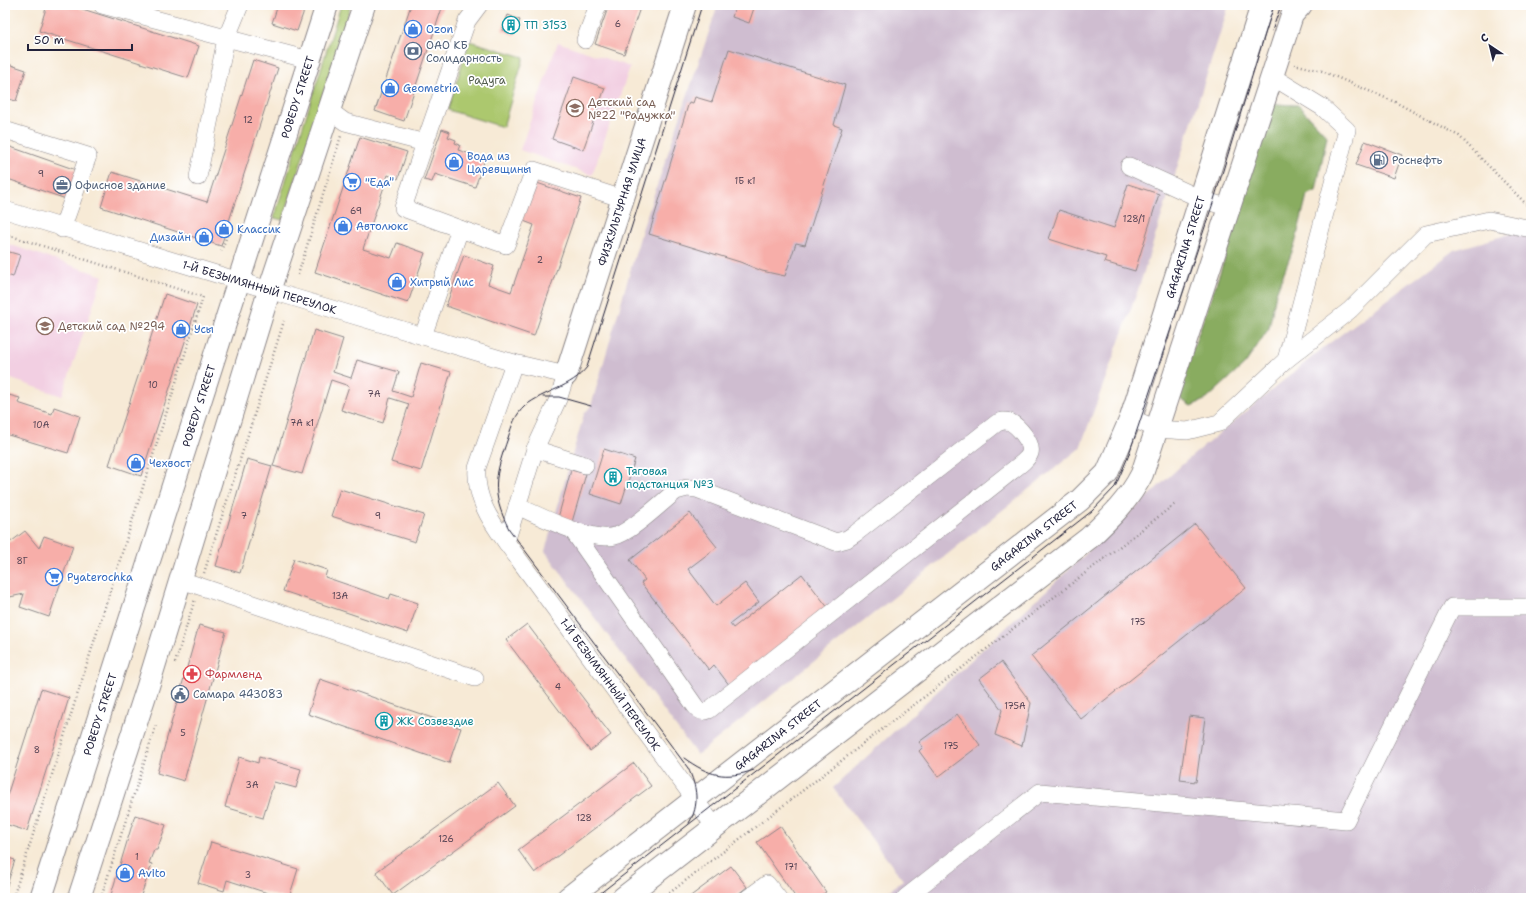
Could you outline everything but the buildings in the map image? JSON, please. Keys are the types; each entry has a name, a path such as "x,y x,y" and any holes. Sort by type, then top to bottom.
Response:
{"main road":[{"name":"POBEDY STREET","path":"41,898 327,5"},
{"path":"79,898 190,583 269,290 338,116 364,5"},
{"name":"ФИЗКУЛЬТУРНАЯ УЛИЦА","path":"566,375 685,5"},
{"name":"GAGARINA STREET","path":"568,898 1080,500 1107,473 1131,418 1262,5"},
{"path":"623,898 1089,538 1122,506 1135,489 1142,474 1157,429 1292,16 1301,5"}],"street":[{"path":"102,5 309,60"},
{"path":"198,177 226,39 240,5"},
{"path":"479,5 467,21 403,208 506,245 534,170 623,199"},
{"path":"585,40 598,5"},
{"path":"1272,77 1322,107 1347,130 1286,360"},
{"path":"338,116 425,143"},
{"path":"5,130 88,156 62,229"},
{"path":"1129,166 1201,199 1229,208"},
{"name":"1-Й БЕЗЫМЯННЫЙ ПЕРЕУЛОК","path":"5,210 62,229 514,363 566,375"},
{"path":"1131,418 1157,429 1186,431 1219,423 1286,360 1350,310 1426,234 1488,220 1531,229"},
{"path":"423,336 460,229"},
{"name":"1-Й БЕЗЫМЯННЫЙ ПЕРЕУЛОК","path":"514,363 477,468 476,479 482,504 488,518 715,827"},
{"path":"506,542 535,449 559,397 566,375"},
{"path":"517,506 573,531 608,537 623,533 676,491 687,488 697,489 836,542 847,539 856,533 997,423 1004,421 1014,425 1031,448 1030,454 1022,463 704,712 699,711 695,706 573,531"},
{"path":"535,449 585,465"},
{"path":"190,583 475,678"},
{"path":"905,898 1040,792 1346,820 1452,606 1531,607"},
{"path":"748,898 767,884 778,898"}],"path":[{"path":"1295,56 1293,64 1322,71 1395,102 1459,136 1531,209"},
{"path":"298,275 338,116"},
{"path":"221,251 230,228"},
{"path":"5,234 203,297 13,898"},
{"path":"174,668 190,583 284,321"},
{"path":"663,898 1175,504"},
{"path":"101,898 157,720"}],"shaded area":[{"path":"718,5 1229,5 1139,287 1080,448 697,755 545,551 584,414 591,406 643,227"},
{"name":"Детский сад №22 \"Радужка\"","path":"558,42 630,67 592,175 520,150"},
{"path":"1531,228 1531,898 880,898 903,880 833,788 1186,461 1323,348 1454,250"},
{"name":"Детский сад №294","path":"5,243 103,276 62,396 5,377"}],"green space":[{"path":"341,5 351,5 283,220 274,218"},
{"name":"Радyга","path":"469,41 524,57 503,127 448,110"},
{"path":"1273,104 1298,105 1327,136 1316,191 1307,195 1295,244 1276,293 1269,328 1245,364 1207,399 1191,406 1176,396 1224,261 1244,177"}],"tram line":[{"path":"689,823 695,809 696,796 694,782 688,768 509,529 499,504 496,484 500,463 512,425 519,413 525,406 541,396 573,380 587,367 702,5"},
{"path":"594,898 1092,511 1115,487 1128,457 1213,203 1274,5"},
{"path":"1272,31 1281,5"},
{"path":"543,397 559,397 591,406"},
{"path":"684,758 701,769 718,774 734,775 754,770"}],"place":[{"name":"ТП 3153","path":"511,25"},
{"name":"Ozon","path":"413,29"},
{"name":"ОАО КБ Солидарность","path":"413,51"},
{"name":"Geometria","path":"390,88"},
{"name":"Детский сад №22 \"Радужка\"","path":"575,108"},
{"name":"Роснефть","path":"1379,160"},
{"name":"Вода из Царевщины","path":"454,162"},
{"name":"\"Еда\"","path":"352,182"},
{"name":"Офисное здание","path":"62,185"},
{"name":"Автолюкс","path":"343,226"},
{"name":"Классик","path":"224,229"},
{"name":"Дизайн","path":"204,237"},
{"name":"Хитрый Лис","path":"397,282"},
{"name":"Детский сад №294","path":"45,326"},
{"name":"Усы","path":"181,329"},
{"name":"Чехвост","path":"136,463"},
{"name":"Тяговая подстанция №3","path":"613,477"},
{"name":"Pyaterochka","path":"54,577"},
{"name":"Фармленд","path":"192,674"},
{"name":"Самара 443083","path":"180,694"},
{"name":"ЖК Созвездие","path":"384,721"},
{"name":"Avito","path":"125,873"}]}
